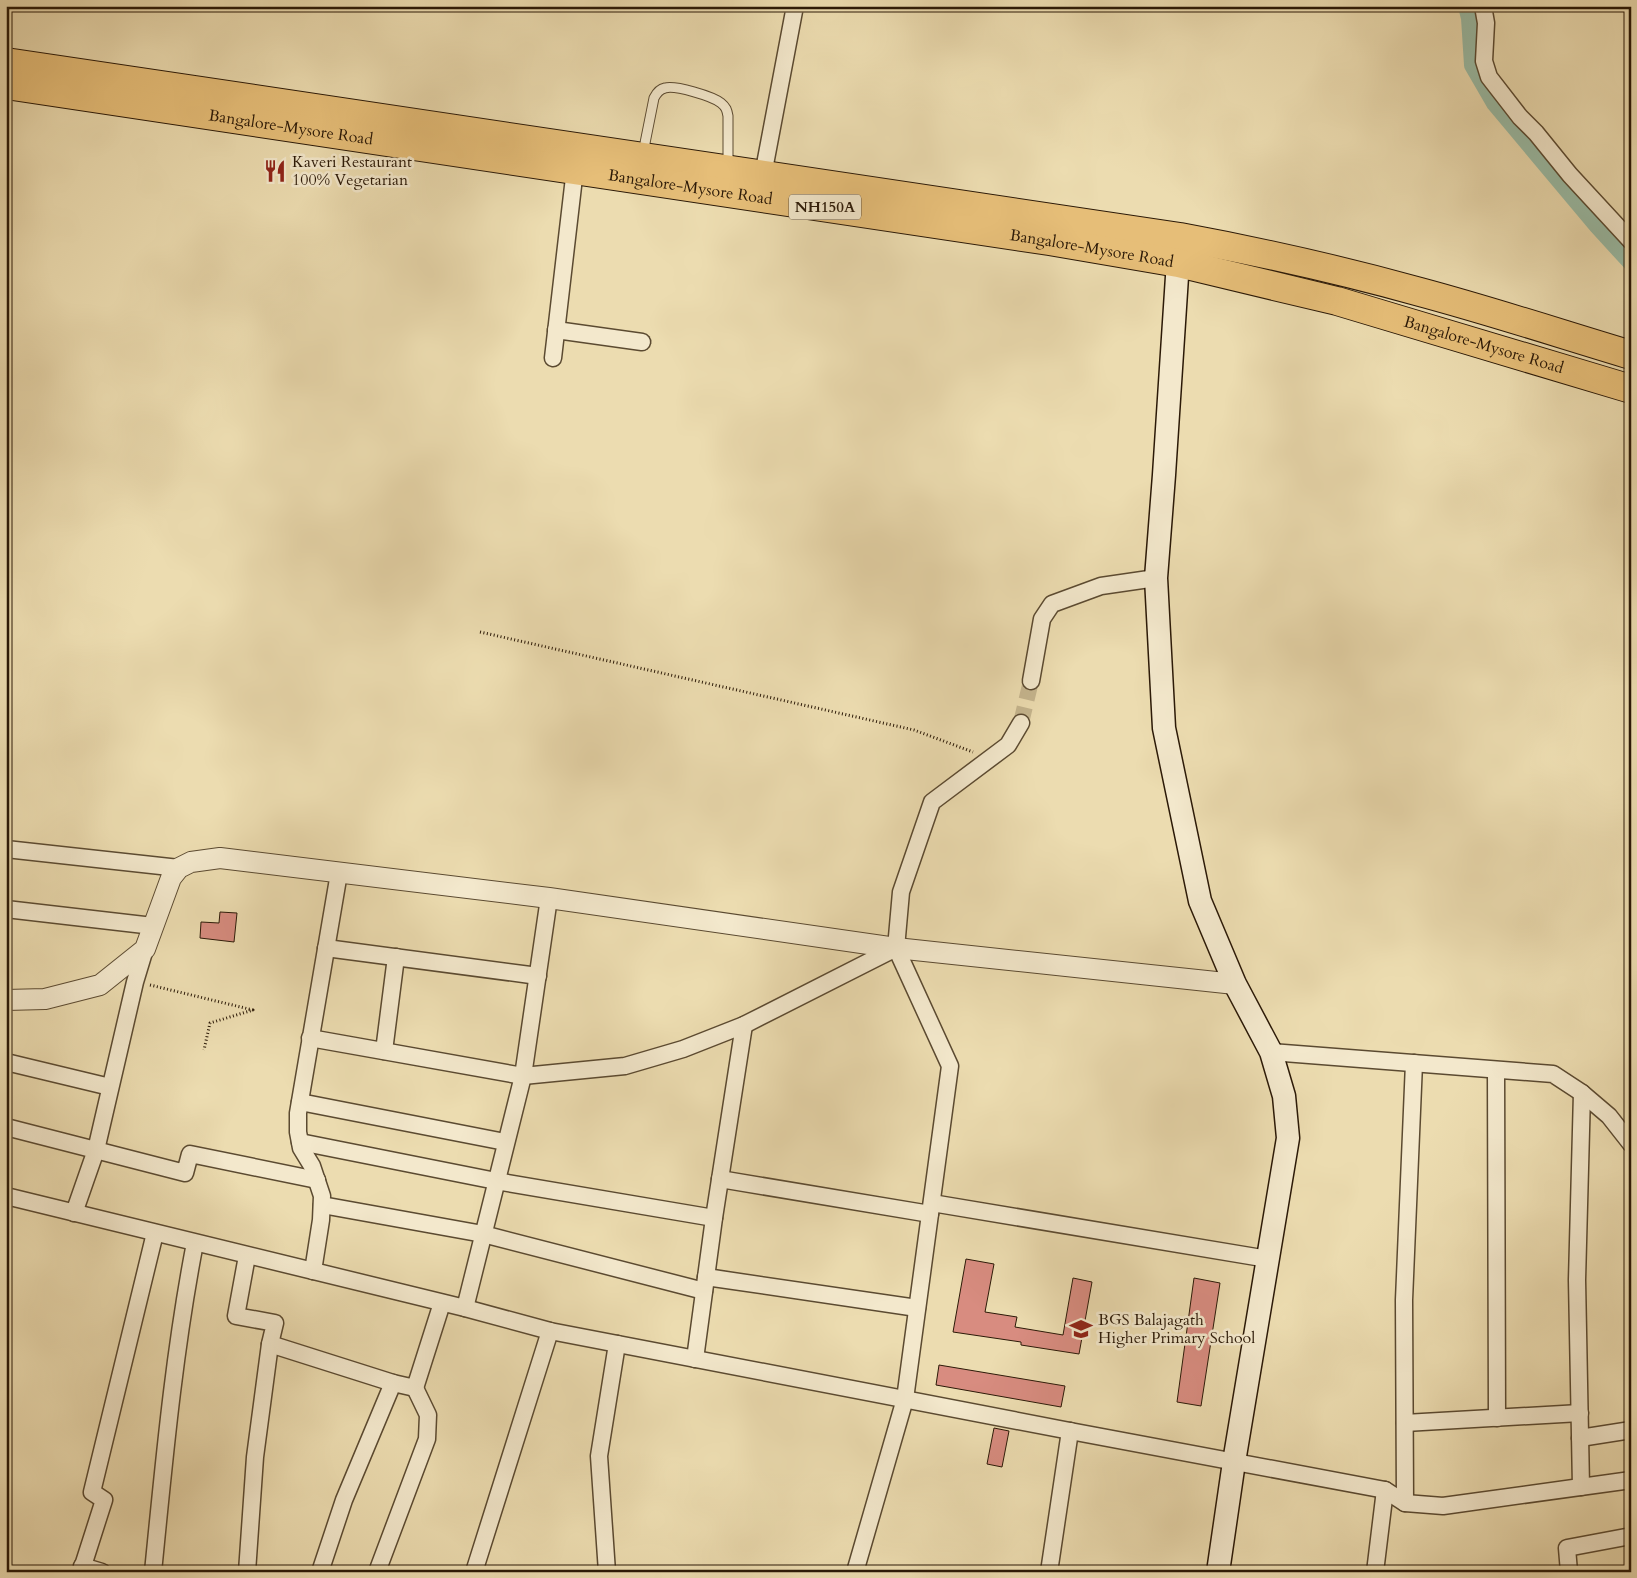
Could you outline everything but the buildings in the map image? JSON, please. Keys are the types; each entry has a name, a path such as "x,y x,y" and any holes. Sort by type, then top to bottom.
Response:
{"highway":[{"name":"Bangalore-Mysore Road","path":"6,62 642,156 726,180 1049,241 1179,250 1257,252 1377,280 1631,355"},
{"name":"Bangalore-Mysore Road","path":"6,85 574,170 726,180 763,175 1179,250 1337,301 1631,389"}],"main road":[{"path":"1179,250 1156,578 1164,728 1200,901 1235,984 1271,1052 1284,1096 1288,1138 1234,1462 1218,1572"}],"street":[{"path":"763,175 795,6"},
{"path":"1483,6 1486,23 1484,61 1489,77 1520,117 1570,175 1631,241"},
{"path":"553,358 574,170"},
{"path":"556,330 642,342"},
{"path":"1031,681 1042,618 1052,604 1102,586 1156,578"},
{"path":"855,1572 905,1399 950,1066 896,948 901,892 932,802 1008,745 1021,723"},
{"path":"6,849 179,868"},
{"path":"74,1213 96,1150 135,982 145,949 171,878 179,868 191,862 220,858 549,898 896,948 1235,984"},
{"path":"313,1272 321,1220 322,1196 312,1166 301,1148 298,1132 300,1102 310,1038 339,873"},
{"path":"465,1308 523,1076 549,898"},
{"path":"6,909 153,926"},
{"path":"326,948 538,976"},
{"path":"310,1038 523,1076 625,1066 683,1049 744,1025 896,948"},
{"path":"6,1000 45,999 100,985 145,949"},
{"path":"384,1051 396,957"},
{"path":"695,1359 714,1218 744,1025"},
{"path":"1271,1052 1554,1074 1582,1093 1610,1116 1631,1144"},
{"path":"6,1062 110,1087"},
{"path":"1405,1504 1404,1300 1414,1063"},
{"path":"1496,1070 1497,1418"},
{"path":"1581,1487 1577,1280 1582,1093"},
{"path":"300,1102 505,1142"},
{"path":"6,1127 185,1173 190,1154 317,1180"},
{"path":"300,1142 496,1181 714,1218"},
{"path":"720,1179 931,1208 1268,1259"},
{"path":"6,1196 465,1308 550,1331 1385,1490 1405,1504 1444,1506 1631,1480"},
{"path":"322,1205 483,1234 705,1284 917,1308"},
{"path":"102,1572 81,1569 104,1500 92,1492 155,1233"},
{"path":"153,1572 168,1418 186,1286 195,1242"},
{"path":"247,1256 236,1316 275,1322 270,1344 255,1457 247,1572"},
{"path":"377,1572 427,1438 428,1415 415,1388 442,1303"},
{"path":"474,1572 550,1331"},
{"path":"270,1344 393,1383 415,1388"},
{"path":"607,1572 599,1456 617,1344"},
{"path":"320,1572 344,1500 393,1383"},
{"path":"1405,1423 1580,1413"},
{"path":"1580,1438 1631,1430"},
{"path":"1049,1572 1070,1431"},
{"path":"1375,1572 1385,1490"},
{"path":"1569,1572 1567,1548 1631,1536"}],"lane":[{"path":"642,156 654,98 663,88 674,88 712,98 720,102 726,109 728,116 726,180"}],"path":[{"path":"480,632 914,730 971,750 984,763"},
{"path":"160,988 253,1010 210,1023 204,1050"}],"waterway":[{"path":"1467,6 1470,18 1473,65 1495,103 1598,226 1631,262"}],"tunnel":[{"path":"1021,723 1031,681"}],"place":[{"name":"Kaveri Restaurant 100% Vegetarian","path":"275,171"},
{"name":"BGS Balajagath Higher Primary School","path":"1081,1329"}]}
